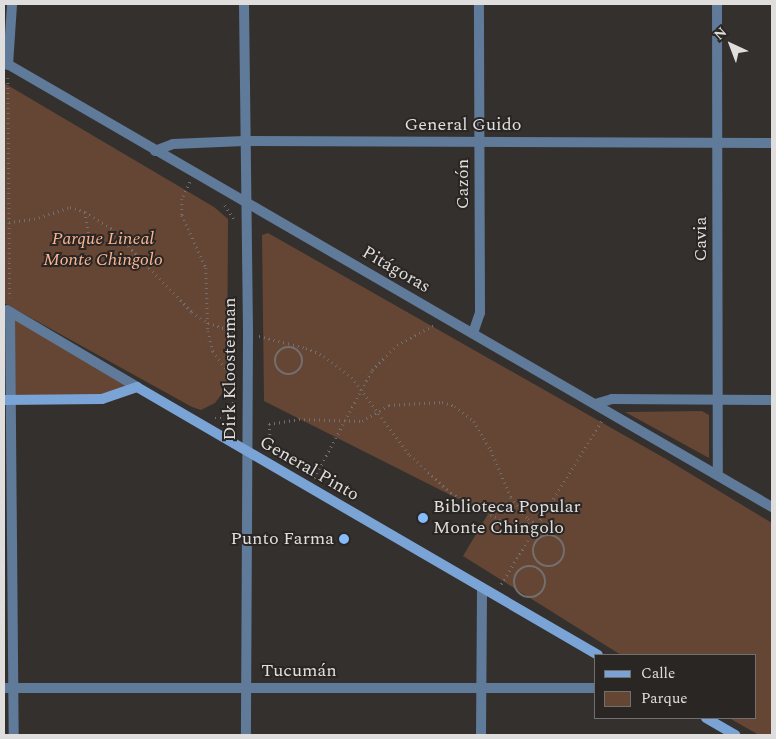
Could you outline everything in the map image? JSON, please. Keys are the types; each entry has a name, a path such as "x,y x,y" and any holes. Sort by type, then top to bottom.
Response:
{"main road":[{"path":"7,400 102,399 137,387"},
{"name":"General Pinto","path":"137,387 596,654"},
{"path":"707,719 724,732 736,735"}],"street":[{"path":"6,64 12,4"},
{"name":"Dirk Kloosterman","path":"244,4 244,141 248,334 246,735"},
{"name":"Cazón","path":"473,333 480,313 479,4"},
{"name":"Cavia","path":"717,4 718,475"},
{"name":"Pitágoras","path":"6,64 772,507"},
{"name":"General Guido","path":"154,151 174,144 244,141 772,143"},
{"path":"7,310 9,688 14,735"},
{"name":"General Pinto","path":"7,310 137,387"},
{"path":"595,404 612,399 772,400"},
{"path":"481,735 482,589"},
{"name":"Tucumán","path":"9,688 594,688"}],"path":[{"path":"4,300 10,303 6,64"},
{"path":"195,173 182,198 182,215 206,268 208,323 213,351 233,379 248,386"},
{"path":"226,206 234,219 234,229"},
{"path":"4,223 70,207 85,212 111,228 180,300 208,323 295,346 324,356 361,388 410,455 451,493 508,524 538,524"},
{"path":"85,212 90,240"},
{"path":"4,259 9,261"},
{"path":"207,414 221,418 231,413 234,294"},
{"path":"309,488 372,370 398,346 447,318"},
{"path":"295,346 302,355 303,364 294,375 285,375 278,370 276,357 281,350 295,346"},
{"path":"271,466 270,424 299,419 369,420 377,412 389,406 414,401 442,402 464,412 484,437 511,497 528,519 538,524"},
{"path":"494,596 607,412"},
{"path":"538,566 533,556 534,545 541,537 551,535 560,540 565,549 563,559 556,566 538,566 528,566 516,576 515,587 521,596 532,598 545,590 545,575 538,566"},
{"path":"528,541 534,545"}],"green space":[{"name":"Parque Lineal Monte Chingolo","path":"4,83 214,207 228,219 227,387 215,403 201,410 192,407 4,303"},
{"path":"268,233 666,459 772,523 772,735 759,735 731,719 756,719 756,654 619,654 463,556 488,514 264,401 262,235"},
{"path":"10,312 137,387 116,396 10,400"},
{"path":"702,411 709,415 709,458 625,412"}],"place":[{"name":"Biblioteca Popular Monte Chingolo","path":"423,518"},
{"name":"Punto Farma","path":"344,539"}]}
